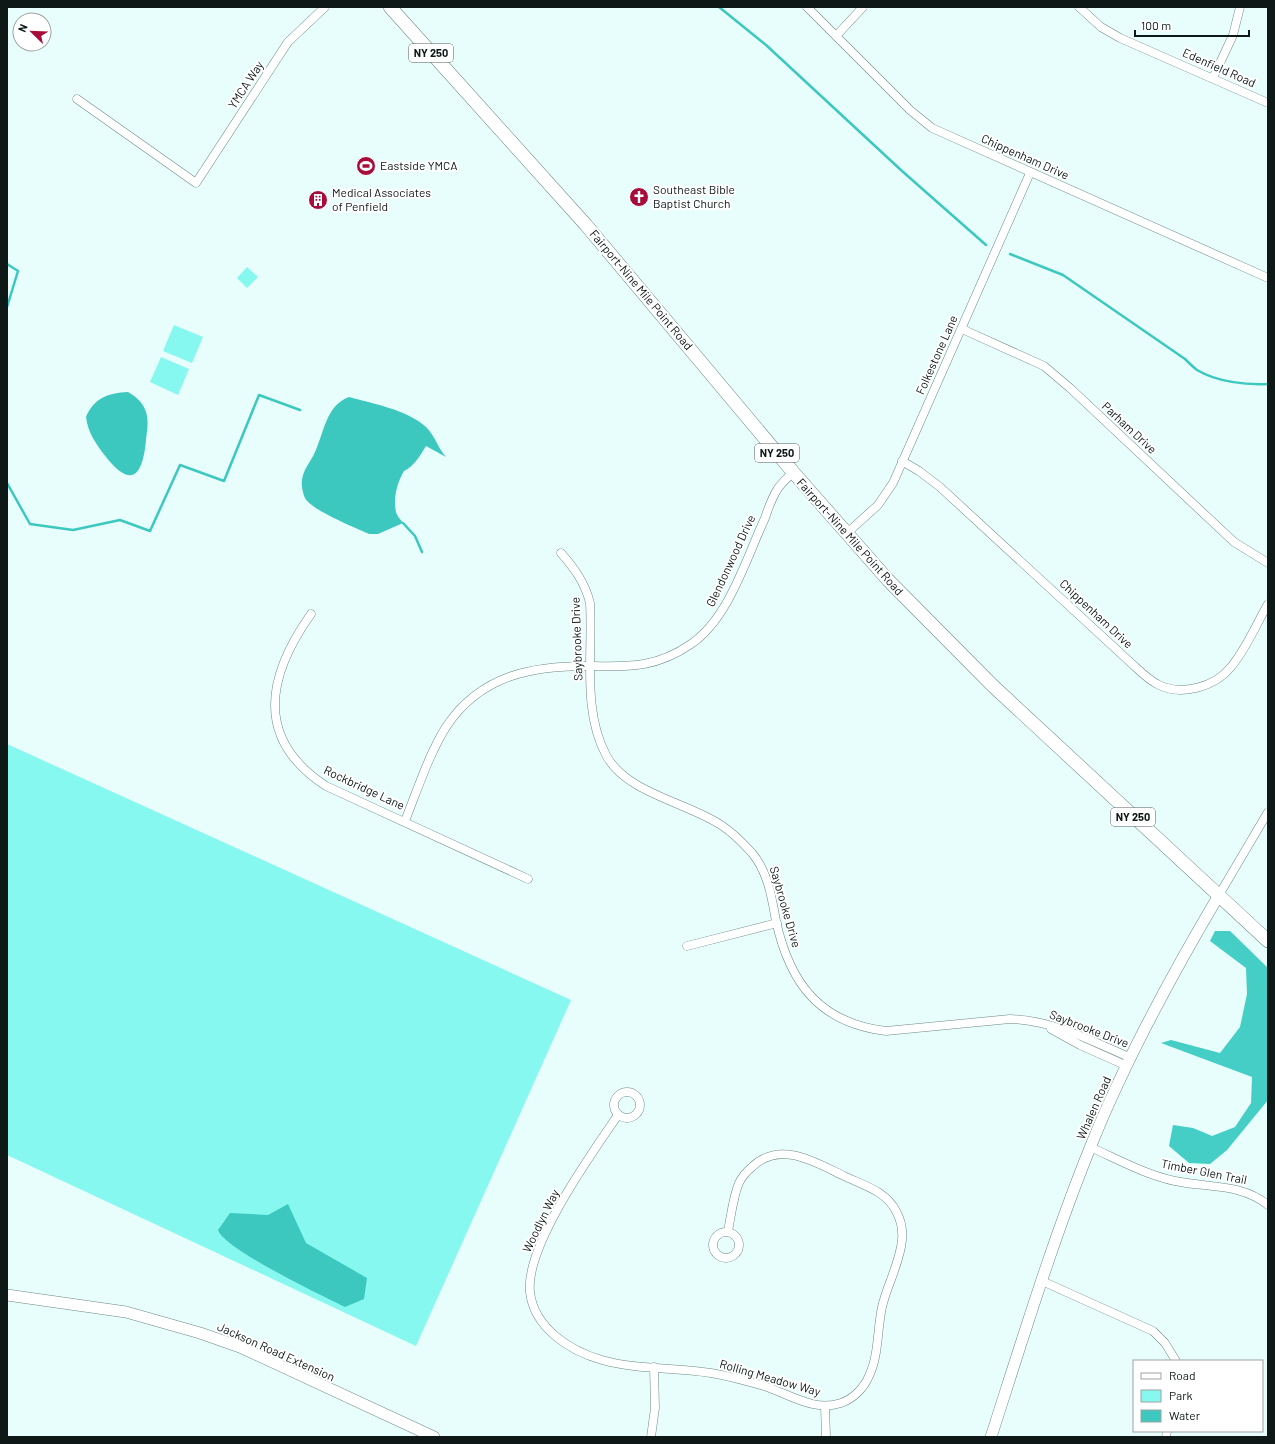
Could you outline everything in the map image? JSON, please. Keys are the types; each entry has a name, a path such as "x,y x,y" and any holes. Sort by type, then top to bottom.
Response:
{"main road":[{"name":"Fairport-Nine Mile Point Road","path":"390,7 586,225 846,534 888,580 981,675 1268,941"}],"street":[{"name":"YMCA Way","path":"77,99 196,183 288,42 325,7"},
{"name":"Chippenham Drive","path":"807,7 922,121 946,134 1030,173 1268,278"},
{"path":"836,36 863,7"},
{"name":"Edenfield Road","path":"1079,7 1101,27 1120,38 1268,103"},
{"path":"1213,78 1233,35 1240,7"},
{"name":"Folkestone Lane","path":"846,534 884,498 962,329 1030,173"},
{"name":"Parham Drive","path":"962,329 1044,366 1070,388 1234,542 1268,563"},
{"name":"Chippenham Drive","path":"902,461 919,471 940,487 1135,666 1159,685 1176,689 1194,688 1220,678 1231,667 1268,604"},
{"name":"Glendonwood Drive","path":"405,821 436,746 446,727 459,711 474,697 509,676 535,669 557,666 638,666 657,662 691,644 707,630 720,614 730,597 776,491 794,472"},
{"name":"Saybrooke Drive","path":"561,553 577,571 586,588 590,603 591,705 593,723 599,741 607,757 618,770 632,782 721,825 744,844 753,854 764,872 771,893 777,923 788,963 806,993 834,1016 850,1024 867,1029 886,1032 1010,1019 1039,1022 1080,1045 1129,1062"},
{"name":"Rockbridge Lane","path":"311,614 299,631 289,652 278,680 275,693 276,718 286,748 304,770 326,786 405,821 528,879"},
{"name":"Whalen Road","path":"991,1437 1042,1281 1090,1147 1129,1062 1172,976 1268,812"},
{"path":"687,946 777,923"},
{"name":"Woodlyn Way","path":"618,1115 574,1181 539,1247 533,1266 530,1292 540,1319 549,1331 570,1347 585,1355 615,1364 654,1367"},
{"name":"Timber Glen Trail","path":"1090,1147 1159,1176 1176,1181 1223,1186 1241,1190 1258,1198 1268,1205"},
{"name":"Rolling Meadow Way","path":"654,1367 690,1370 735,1378 765,1386 811,1404 825,1406 842,1403 853,1396 869,1377 873,1364 882,1306 902,1240 902,1228 896,1212 886,1198 874,1190 802,1157 778,1154 758,1162 740,1181 728,1231"},
{"path":"1042,1281 1148,1328 1165,1343 1175,1360"},
{"name":"Jackson Road Extension","path":"7,1295 126,1312 200,1333 240,1347 434,1437"},
{"path":"651,1437 655,1408 654,1367"},
{"path":"825,1406 826,1437"}],"green space":[{"path":"247,267 258,277 247,288 237,278"},
{"path":"174,325 203,337 192,363 163,351"},
{"path":"161,357 189,369 178,395 150,382"},
{"path":"7,744 571,1000 416,1346 7,1155"}],"shaded area":[{"path":"1215,931 1230,931 1268,968 1268,1100 1227,1150 1210,1164 1189,1163 1169,1146 1173,1125 1193,1128 1212,1136 1235,1127 1251,1103 1252,1077 1161,1043 1171,1040 1220,1053 1240,1027 1247,994 1246,968 1210,941"}],"water":[{"path":"128,392 137,398 143,406 148,422 145,452 142,461 135,474 130,475 123,473 115,467 102,452 91,433 86,417 93,405 102,398 108,395"},
{"path":"349,397 399,411 418,421 426,427 446,457 426,446 414,464 404,471 399,480 395,496 395,507 398,516 403,523 378,534 369,534 324,513 309,503 305,498 302,489 304,473 315,452 327,420 335,406"},
{"path":"288,1204 306,1243 367,1278 364,1299 345,1307 255,1260 224,1238 218,1230 230,1213 268,1215"}],"waterway":[{"path":"719,7 766,45 902,171 986,245"},
{"path":"1010,254 1063,275 1185,359 1197,370 1213,377 1232,382 1268,384"},
{"path":"7,264 18,271 7,307"},
{"path":"7,483 30,524 73,530 120,520 150,531 180,465 224,481 259,395 300,410"},
{"path":"403,523 415,536 422,552"}],"place":[{"name":"Eastside YMCA","path":"366,166"},
{"name":"Southeast Bible Baptist Church","path":"639,197"},
{"name":"Medical Associates of Penfield","path":"318,200"}]}
